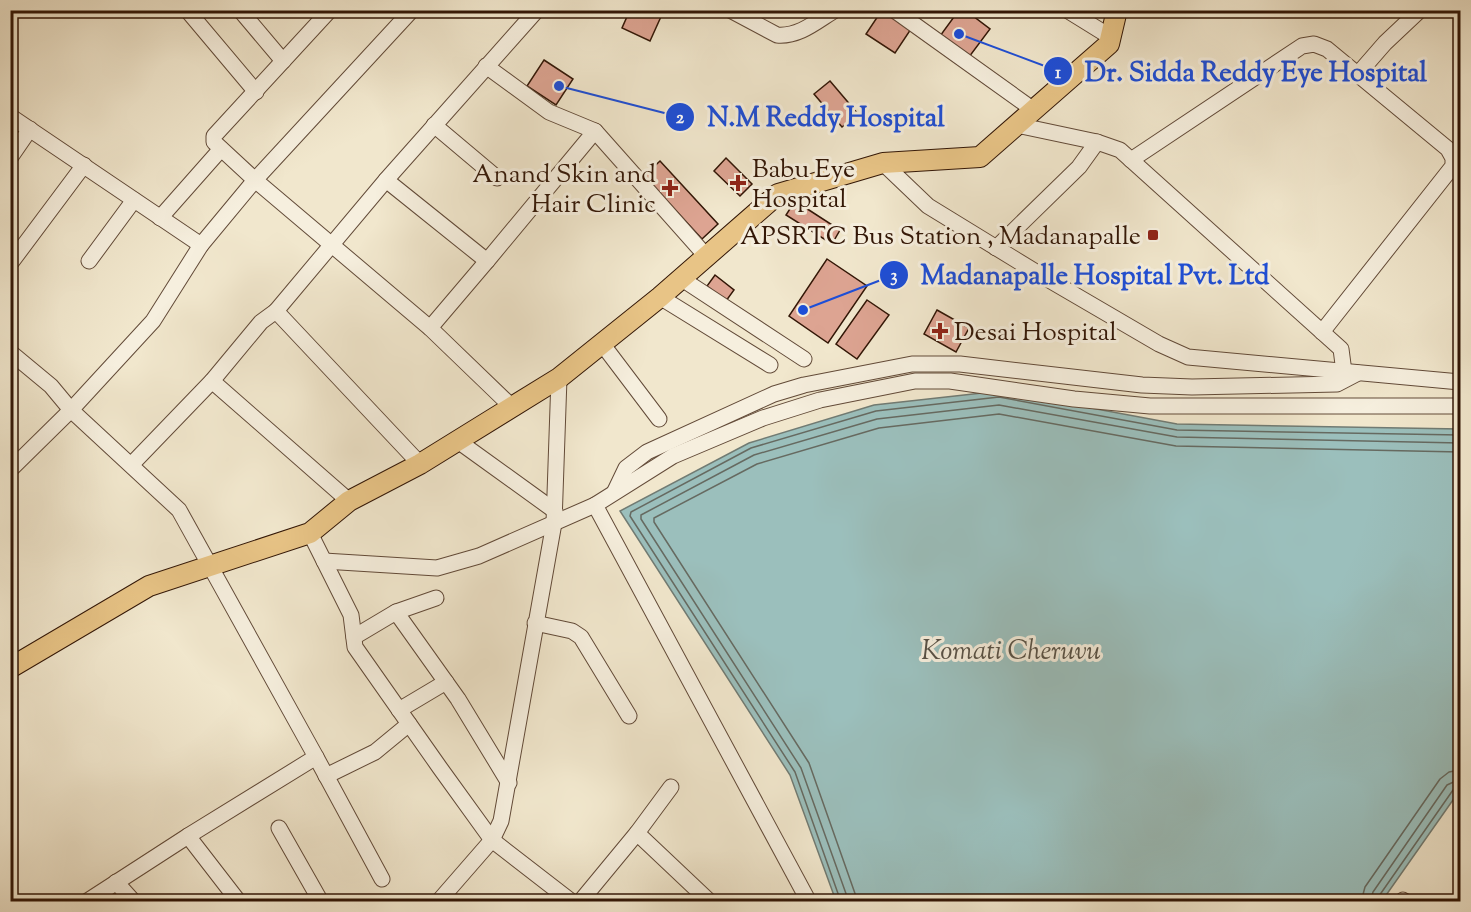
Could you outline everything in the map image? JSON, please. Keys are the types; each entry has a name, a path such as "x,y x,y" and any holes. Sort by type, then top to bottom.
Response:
{"main road":[{"path":"10,668 149,586 310,533 349,501 420,464 559,378 603,345 682,279 778,194 884,163 980,157 1110,44 1109,36 1117,10"}],"street":[{"path":"188,10 256,92"},
{"path":"240,10 284,61"},
{"path":"330,10 214,136 214,142 255,180 430,328 512,406"},
{"path":"12,465 71,410 153,321 201,245 255,180 412,10"},
{"path":"132,464 212,381 261,322 276,311 386,180 537,10"},
{"path":"730,10 777,35 786,36 795,34 826,13"},
{"path":"894,10 1035,111"},
{"path":"1067,10 1109,36"},
{"path":"1358,74 1384,43 1420,10"},
{"path":"1131,160 1302,46 1314,44 1327,49 1448,149 1457,163 1322,332"},
{"path":"486,66 549,112 595,131 706,256"},
{"path":"10,116 201,245"},
{"path":"434,125 497,178"},
{"path":"1017,125 1097,142 1120,150 1341,349 1351,373"},
{"path":"10,158 30,129"},
{"path":"430,328 595,131"},
{"path":"996,248 1079,167 1097,142"},
{"path":"160,218 221,149"},
{"path":"884,163 928,206 1149,339 1188,357 1461,381"},
{"path":"10,264 84,165"},
{"path":"386,180 487,261"},
{"path":"89,261 134,200"},
{"path":"682,279 804,358"},
{"path":"660,297 770,366"},
{"path":"276,311 420,464"},
{"path":"603,345 659,419"},
{"path":"10,352 51,386 71,410 132,464 179,510 208,567 382,879"},
{"path":"615,491 626,468 647,452 774,394 804,385 912,364 949,363 1142,385 1192,387 1337,384 1351,373"},
{"path":"438,902 492,840 501,821 554,517 559,378"},
{"path":"212,381 349,501"},
{"path":"324,561 437,568 479,556 554,517 594,505 673,456 763,418 829,398 915,381 950,381 1074,399 1150,406 1461,406"},
{"path":"458,441 554,517"},
{"path":"594,505 809,902"},
{"path":"310,533 351,615 355,648 399,710 492,840 572,902"},
{"path":"354,637 396,612 436,598"},
{"path":"396,612 446,682 509,783"},
{"path":"535,623 572,631 581,637 629,716"},
{"path":"399,710 446,682"},
{"path":"326,776 375,752 409,724"},
{"path":"86,902 316,757"},
{"path":"580,902 637,833 671,787"},
{"path":"279,828 321,902"},
{"path":"637,833 710,902"},
{"path":"188,836 239,902"},
{"path":"116,882 134,902"}],"water":[{"name":"Komati Cheruvu","path":"1000,391 1177,424 1460,429 1460,790 1382,901 836,901 790,775 620,511 749,443 874,405"}],"building":[{"path":"630,10 664,10 650,41 622,28"},
{"path":"882,10 890,10 913,26 895,53 866,34"},
{"path":"959,10 965,10 990,29 969,57 940,36"},
{"path":"544,60 573,79 556,105 527,86"},
{"path":"830,81 858,114 842,127 814,94"},
{"path":"726,158 752,184 740,196 714,171"},
{"path":"660,161 718,224 702,239 644,176"},
{"path":"795,201 840,230 832,244 786,215"},
{"path":"827,259 867,286 828,343 789,316"},
{"path":"715,275 734,290 726,301 707,286"},
{"path":"867,300 889,315 857,359 836,344"},
{"path":"937,310 969,328 956,352 924,334"}],"place":[{"name":"Dr. Sidda Reddy Eye Hospital","path":"959,34"},
{"name":"N.M Reddy Hospital","path":"559,86"},
{"name":"Babu Eye Hospital","path":"738,183"},
{"name":"Anand Skin and Hair Clinic","path":"670,188"},
{"name":"APSRTC Bus Station , Madanapalle","path":"1153,235"},
{"name":"Madanapalle Hospital Pvt. Ltd","path":"803,310"},
{"name":"Desai Hospital","path":"940,331"}]}
